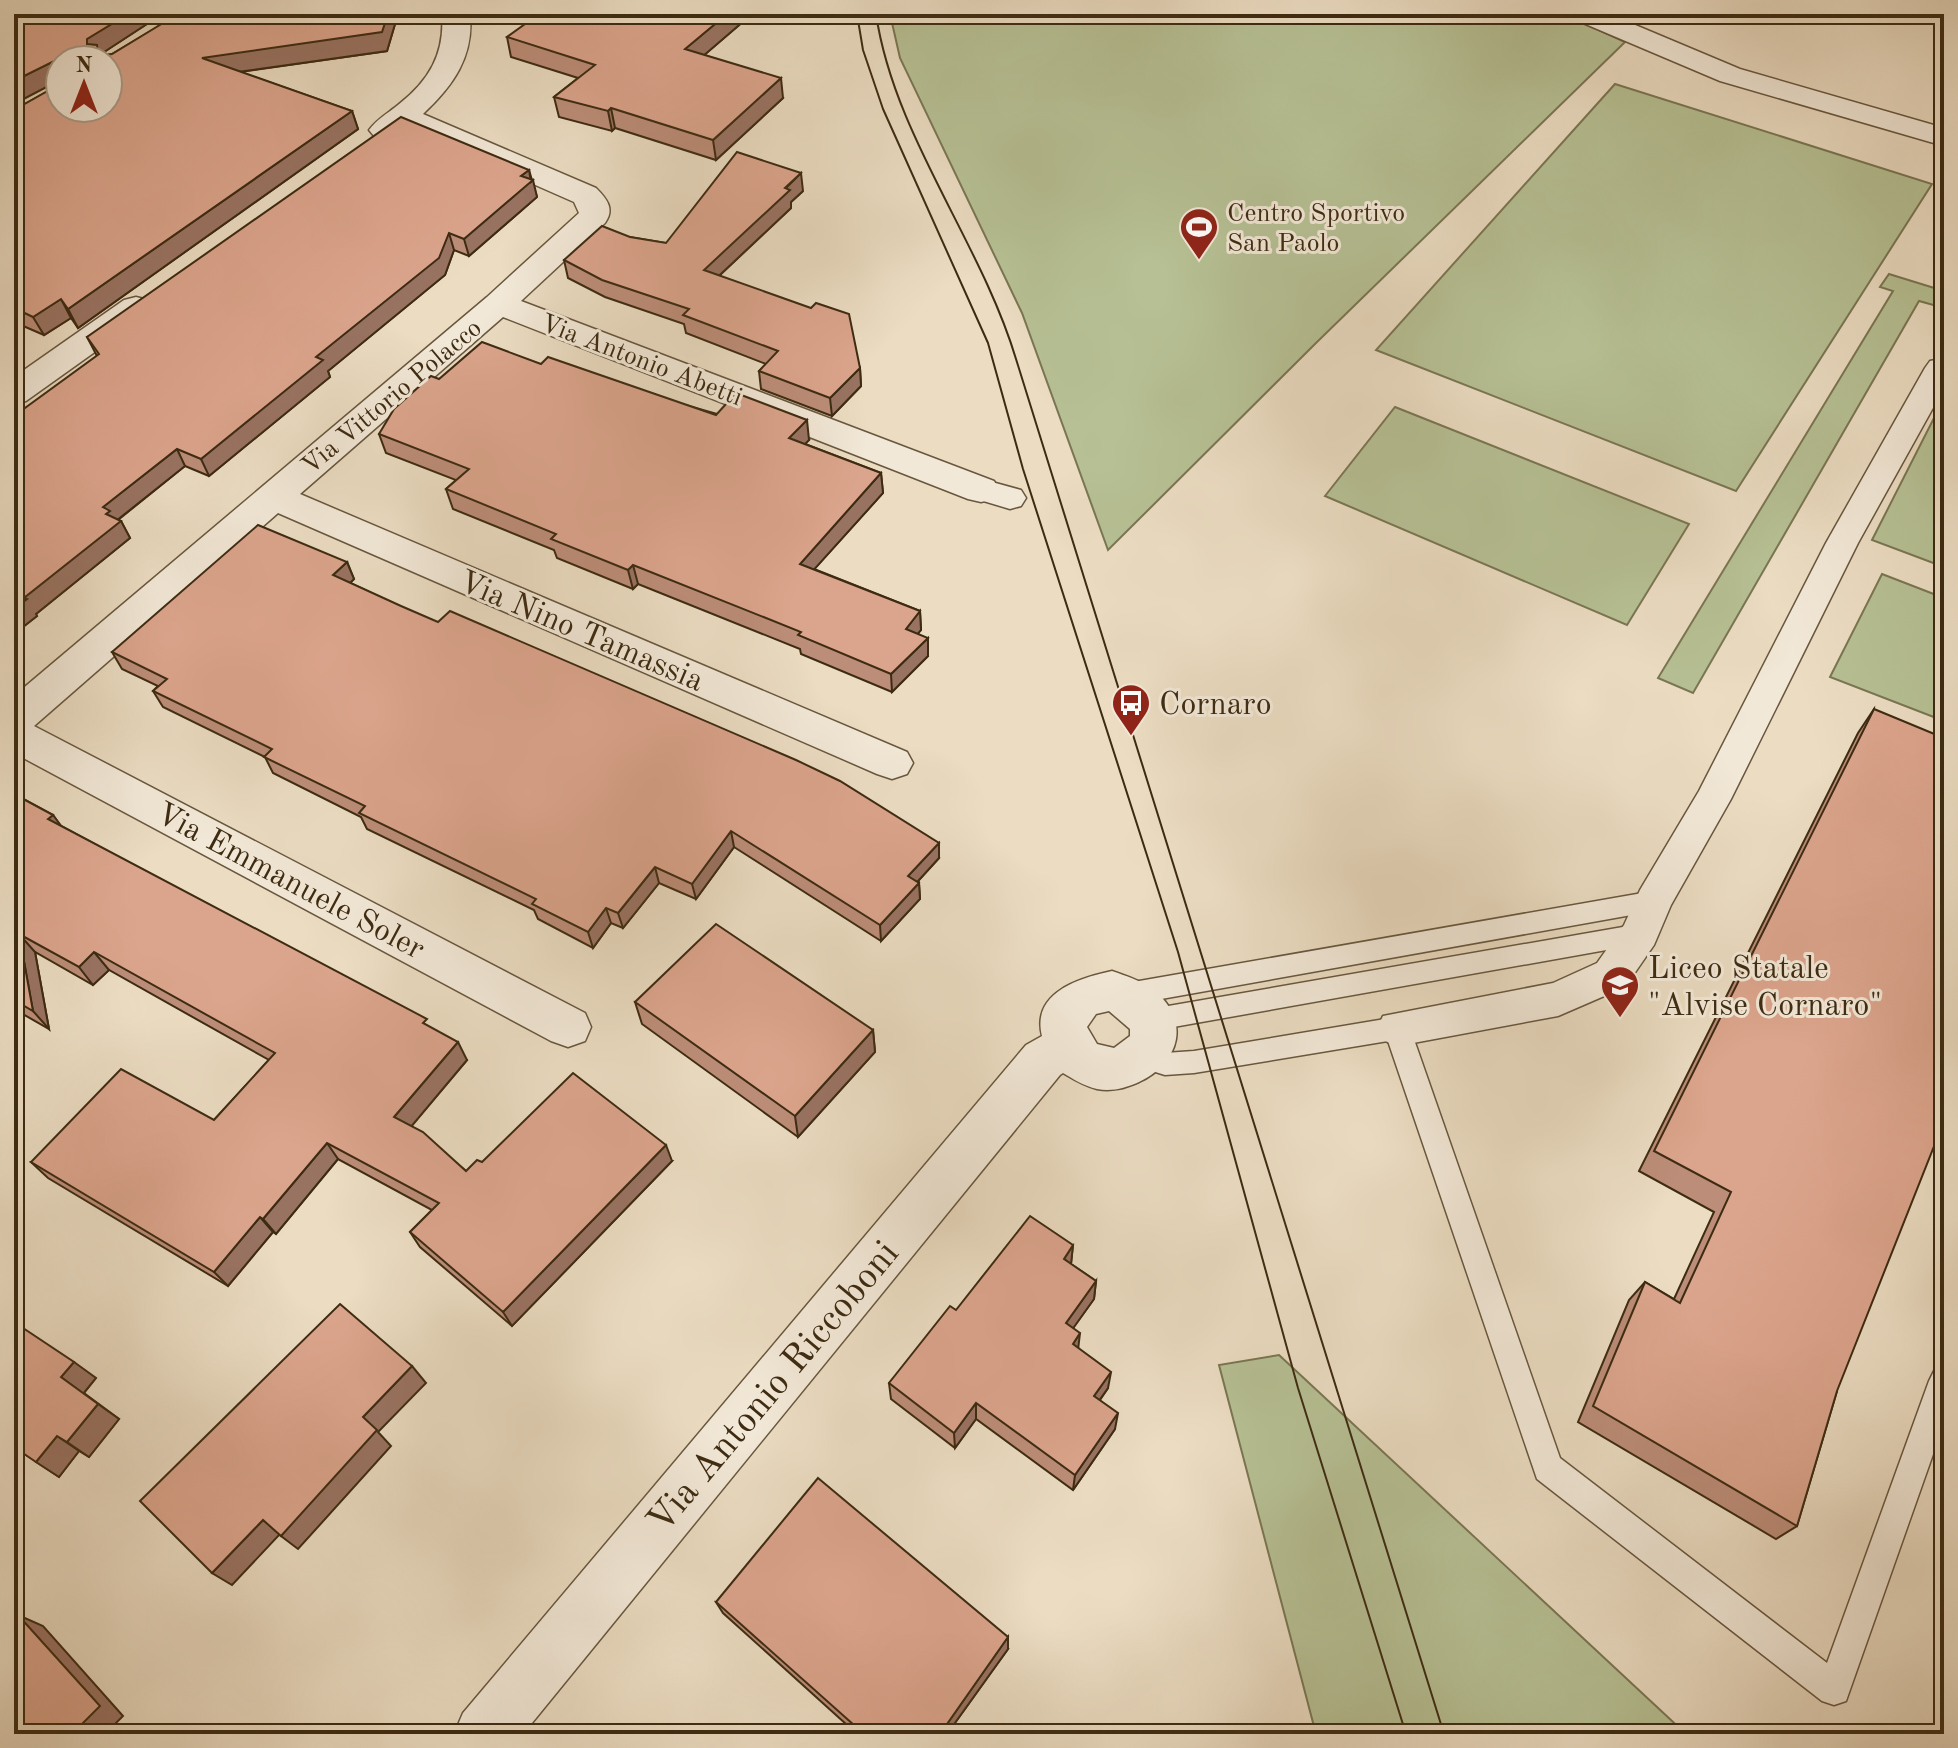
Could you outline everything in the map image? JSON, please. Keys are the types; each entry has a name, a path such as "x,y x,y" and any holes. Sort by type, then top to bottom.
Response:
{"street":[{"path":"364,144 403,116 434,88 446,72 455,53 456,14"},
{"path":"1586,14 1730,75 1944,137"},
{"name":"Via Vittorio Polacco","path":"14,719 499,304 591,221 596,209 593,202 570,189 403,116"},
{"path":"14,393 157,292"},
{"name":"Via Antonio Abetti","path":"499,304 995,494"},
{"path":"1397,1028 1558,999 1611,975 1713,799 1842,543 1943,366"},
{"name":"Via Nino Tamassia","path":"273,497 892,763"},
{"name":"Via Emmanuele Soler","path":"14,734 568,1027"},
{"path":"1094,992 1138,1016 1130,1065 1102,1068 1088,1064 1067,1046 1063,1033 1064,1019 1080,998 1094,992"},
{"name":"Via Antonio Riccoboni","path":"484,1734 1043,1060 1067,1046"}],"lane":[{"path":"1138,1016 1647,917"},
{"path":"1138,1016 1647,917"},
{"path":"1138,1016 1165,1064 1194,1062 1397,1028 1548,1468 1834,1689 1944,1381"}],"green space":[{"name":"Centro Sportivo San Paolo","path":"890,14 1564,14 1625,42 1108,550 1022,313 900,58"},
{"path":"1615,84 1932,184 1736,491 1376,350"},
{"path":"1889,274 1944,291 1944,308 1919,301 1693,693 1658,678 1893,291 1880,287"},
{"path":"1395,407 1689,524 1627,625 1325,496"},
{"path":"1937,412 1944,415 1944,567 1872,540"},
{"path":"1882,574 1944,598 1944,721 1830,677"},
{"path":"1279,1355 1686,1734 1316,1734 1219,1365"}],"building":[{"path":"14,14 128,14 87,39 87,44 44,44 44,66 14,81"},
{"path":"167,14 388,14 382,32 202,58 352,111 68,309 61,299 33,317 14,308 14,110 44,93 44,124 124,124 124,47 163,23"},
{"path":"539,14 727,14 685,49 781,78 713,140 611,108 608,111 554,97 595,65 507,37"},
{"path":"401,117 529,170 521,176 533,180 464,239 449,233 439,258 316,357 323,360 201,459 177,449 103,507 110,511 106,514 121,521 14,609 14,416 99,354 87,337"},
{"path":"737,152 801,173 785,188 790,190 704,270 811,308 816,303 849,314 860,368 830,398 759,371 778,351 683,315 689,309 602,280 564,260 602,226 630,237 666,243"},
{"path":"482,342 541,364 548,357 716,415 736,393 807,420 789,438 881,473 800,564 920,611 906,629 928,638 891,674 798,635 801,632 633,565 628,570 551,539 556,534 446,489 469,469 379,434 394,409 431,376 439,379"},
{"path":"258,525 347,562 333,575 401,606 438,622 450,611 840,781 939,843 908,876 919,883 880,925 731,831 692,884 655,867 618,913 606,908 588,932 532,904 536,899 359,813 365,806 264,757 272,749 153,691 167,679 112,652"},
{"path":"1874,709 1944,738 1944,1121 1837,1391 1797,1526 1593,1406 1645,1282 1680,1303 1731,1192 1654,1151"},
{"path":"14,794 53,815 48,819 427,1019 423,1023 458,1042 394,1117 423,1132 466,1171 477,1160 482,1162 573,1073 666,1145 503,1312 410,1232 439,1203 327,1143 214,1272 31,1162 121,1069 214,1120 275,1053 94,952 79,967 19,934 33,1011 14,1000"},
{"path":"716,924 873,1030 795,1116 635,1002"},
{"path":"1030,1216 1073,1245 1064,1259 1096,1281 1066,1323 1080,1333 1073,1344 1111,1372 1094,1396 1118,1413 1075,1475 976,1403 954,1433 889,1383 950,1306 956,1310"},
{"path":"340,1304 412,1366 363,1417 377,1430 281,1536 263,1520 212,1573 140,1501"},
{"path":"14,1322 74,1362 61,1377 98,1404 67,1442 57,1436 36,1462 14,1447"},
{"path":"818,1478 1008,1637 940,1734 864,1734 716,1602"},
{"path":"18,1615 100,1706 72,1734 14,1734 14,1619"}],"tram line":[{"path":"857,14 863,50 883,109 988,343 1023,469 1178,952 1298,1388 1406,1734"},
{"path":"876,14 886,59 901,103 982,273 1016,359 1444,1734"}],"place":[{"name":"Centro Sportivo San Paolo","path":"1199,261"},
{"name":"Cornaro","path":"1131,737"},
{"name":"Liceo Statale \"Alvise Cornaro\"","path":"1620,1019"}]}
